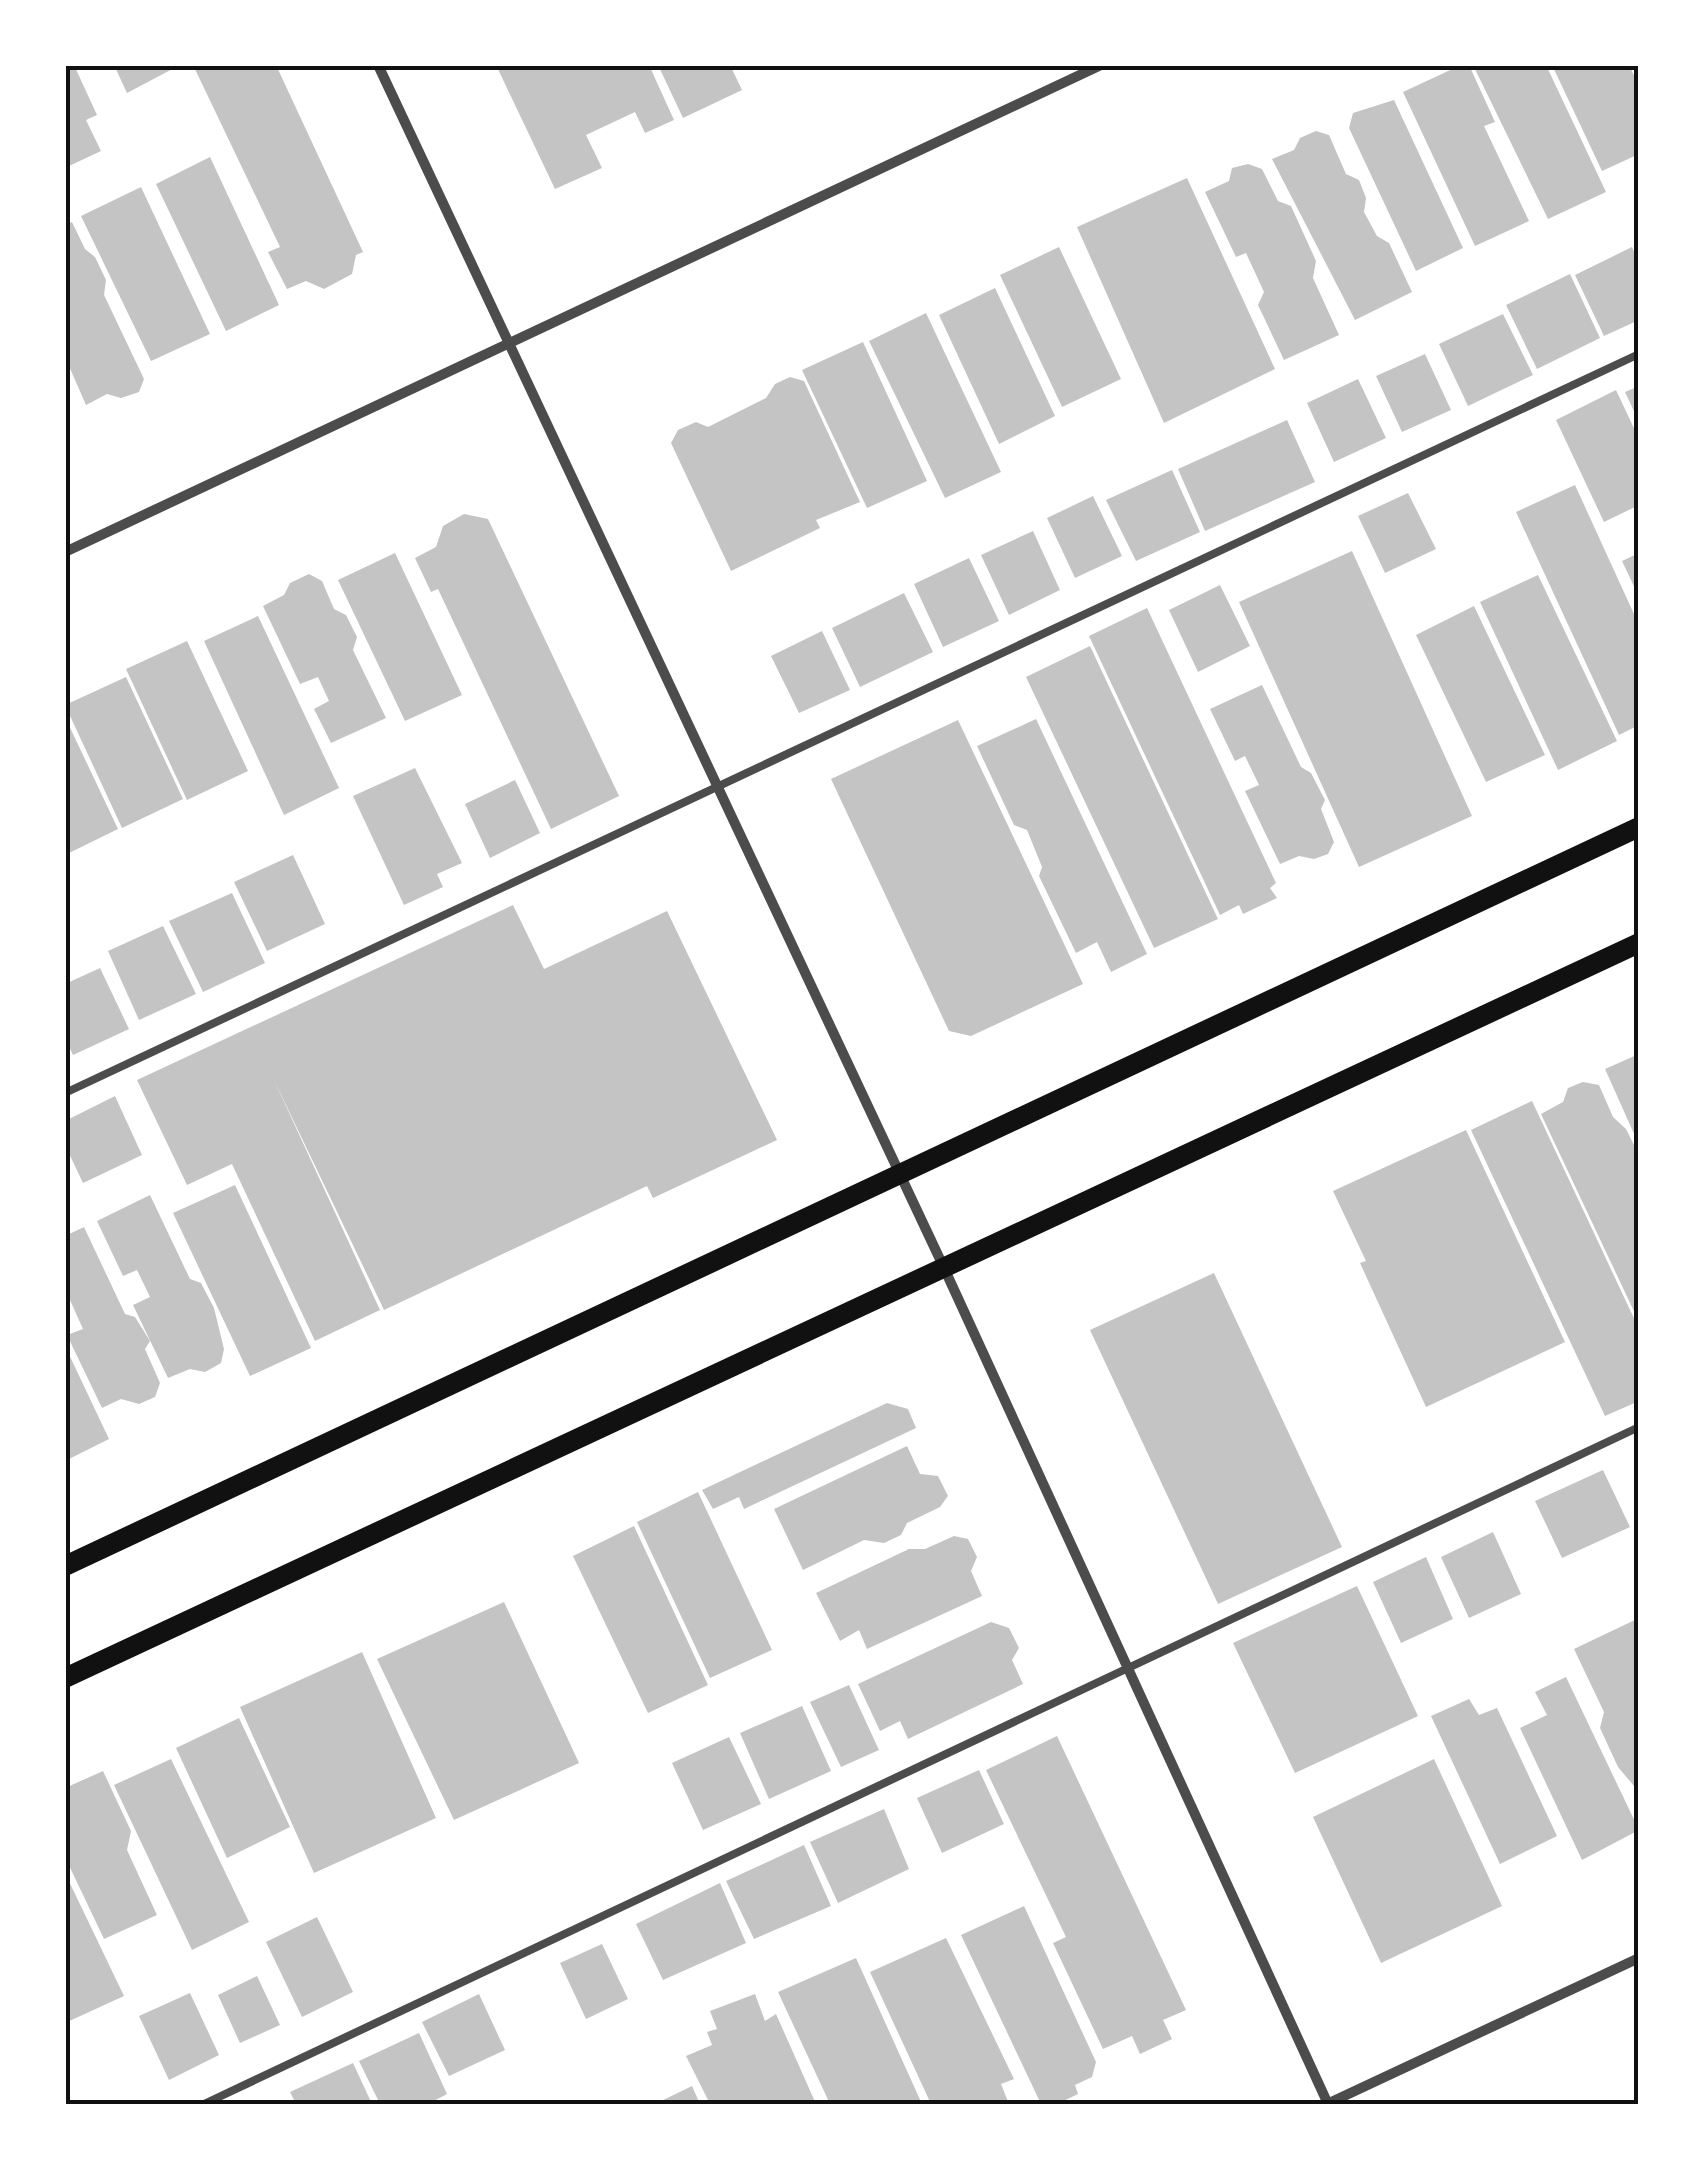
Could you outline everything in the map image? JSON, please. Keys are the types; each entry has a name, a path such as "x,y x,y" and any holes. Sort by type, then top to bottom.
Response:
{"main road":[{"path":"65,1566 1639,828"},
{"path":"65,1678 1639,943"}],"street":[{"path":"378,65 900,1175 1327,2104 1639,1958"},
{"path":"65,552 1101,65"}],"lane":[{"path":"65,1093 1639,354"},
{"path":"204,2104 1639,1427"}],"building":[{"path":"65,65 74,65 97,115 86,120 101,151 69,166 65,157"},
{"path":"114,65 180,65 127,93"},
{"path":"193,65 276,65 363,252 356,255 352,274 324,289 306,281 287,289 268,252 280,247"},
{"path":"496,65 649,65 674,120 645,133 635,112 586,135 602,168 555,189"},
{"path":"658,65 730,65 742,90 683,118"},
{"path":"1461,65 1469,65 1495,122 1484,126 1529,221 1475,246 1403,92"},
{"path":"1473,65 1546,65 1606,192 1548,219"},
{"path":"1552,65 1629,65 1639,86 1639,154 1602,171"},
{"path":"1394,100 1463,248 1416,271 1349,128 1353,113"},
{"path":"1316,131 1329,135 1346,174 1359,180 1366,198 1364,212 1377,236 1389,243 1412,292 1355,320 1272,159 1294,150 1300,138"},
{"path":"210,157 279,305 226,331 156,184"},
{"path":"1248,164 1262,169 1278,201 1291,206 1316,261 1313,278 1339,335 1284,360 1258,305 1264,292 1246,253 1236,257 1205,192 1229,181 1232,168"},
{"path":"1187,178 1275,369 1164,423 1077,227"},
{"path":"141,187 210,334 151,361 81,216"},
{"path":"72,222 106,280 104,295 144,379 139,392 121,398 107,394 86,405 65,357 65,225"},
{"path":"1059,247 1121,379 1062,407 1000,275"},
{"path":"1632,247 1639,263 1639,320 1604,336 1575,275"},
{"path":"1570,274 1600,338 1537,369 1506,305"},
{"path":"995,288 1055,416 999,444 939,315"},
{"path":"926,313 1001,472 945,498 869,341"},
{"path":"1503,314 1533,375 1468,406 1439,344"},
{"path":"863,342 927,481 867,508 802,370"},
{"path":"1425,354 1451,410 1402,432 1376,376"},
{"path":"790,377 804,381 860,502 816,520 820,528 731,571 671,443 678,430 696,422 708,427 766,398 775,384"},
{"path":"1358,379 1386,438 1334,462 1307,403"},
{"path":"1639,386 1639,422 1625,392"},
{"path":"1616,390 1639,439 1639,505 1604,522 1556,420"},
{"path":"1287,420 1315,482 1205,531 1178,469"},
{"path":"1172,470 1200,532 1136,561 1106,500"},
{"path":"1575,485 1639,625 1639,725 1619,735 1516,512"},
{"path":"1408,493 1436,549 1385,573 1358,516"},
{"path":"1093,496 1122,556 1075,578 1047,518"},
{"path":"464,514 488,519 619,796 551,829 438,589 431,592 415,558 436,547 443,526"},
{"path":"1033,531 1060,590 1009,615 981,555"},
{"path":"1352,551 1472,816 1359,867 1239,602"},
{"path":"395,553 462,695 405,721 338,580"},
{"path":"1639,553 1639,597 1622,561"},
{"path":"969,558 999,621 943,647 914,584"},
{"path":"309,574 322,581 334,609 346,615 357,637 353,650 386,718 331,743 314,709 329,701 318,677 300,684 263,606 284,595 290,583"},
{"path":"1538,575 1617,741 1558,770 1480,602"},
{"path":"1220,585 1250,646 1198,672 1169,610"},
{"path":"904,593 933,652 860,687 832,628"},
{"path":"1474,606 1545,755 1486,782 1416,635"},
{"path":"1147,608 1276,883 1270,888 1277,898 1243,914 1239,905 1220,915 1089,636"},
{"path":"258,616 339,788 284,815 204,641"},
{"path":"822,631 850,690 799,713 771,656"},
{"path":"187,641 248,771 187,800 126,669"},
{"path":"1090,646 1218,919 1154,948 1026,677"},
{"path":"126,677 183,799 122,828 65,705"},
{"path":"1262,685 1301,767 1311,773 1325,800 1321,809 1334,842 1328,854 1314,859 1299,856 1280,864 1245,791 1259,785 1245,756 1235,761 1210,709"},
{"path":"65,717 118,829 65,855"},
{"path":"1036,719 1147,954 1111,972 1097,942 1076,953 1039,876 1042,867 1027,830 1014,825 977,746"},
{"path":"958,720 1083,984 971,1036 949,1031 831,779"},
{"path":"415,768 462,863 437,874 443,887 404,905 353,796"},
{"path":"515,780 540,833 490,858 465,804"},
{"path":"293,855 325,924 267,951 234,882"},
{"path":"232,893 265,963 203,992 169,921"},
{"path":"513,905 544,969 667,911 777,1140 653,1198 647,1186 384,1310 274,1080 380,1310 315,1341 232,1164 187,1185 137,1080"},
{"path":"163,926 196,994 139,1020 108,951"},
{"path":"100,968 129,1029 73,1055 65,1038 65,984"},
{"path":"1639,1054 1639,1145 1605,1069"},
{"path":"1583,1082 1599,1085 1613,1117 1626,1129 1639,1155 1639,1322 1541,1114 1563,1102 1568,1088"},
{"path":"115,1096 142,1155 83,1183 65,1145 65,1121"},
{"path":"1532,1101 1639,1329 1639,1401 1605,1416 1471,1130"},
{"path":"1466,1130 1565,1342 1426,1407 1360,1263 1366,1261 1333,1191"},
{"path":"235,1185 311,1348 250,1376 173,1213"},
{"path":"150,1195 190,1279 201,1283 214,1308 224,1349 221,1363 205,1372 190,1369 168,1378 133,1305 150,1297 137,1270 123,1276 97,1221"},
{"path":"84,1227 125,1314 135,1317 150,1341 145,1349 160,1383 155,1397 139,1404 121,1399 102,1408 67,1335 83,1329 70,1300 65,1303 65,1236"},
{"path":"1214,1273 1342,1547 1218,1604 1090,1330"},
{"path":"65,1346 109,1439 65,1461"},
{"path":"887,1403 908,1409 916,1428 744,1509 739,1497 713,1509 702,1490"},
{"path":"907,1446 920,1474 938,1476 948,1496 940,1507 907,1523 901,1535 884,1543 864,1540 803,1570 774,1509"},
{"path":"1603,1470 1630,1527 1562,1558 1535,1501"},
{"path":"698,1492 772,1650 710,1678 637,1522"},
{"path":"634,1526 708,1685 648,1713 573,1556"},
{"path":"1493,1532 1521,1594 1469,1618 1441,1557"},
{"path":"954,1536 968,1539 977,1557 971,1571 982,1596 867,1649 859,1630 840,1641 816,1593 909,1549 925,1549"},
{"path":"1426,1557 1453,1619 1401,1643 1373,1582"},
{"path":"1357,1586 1418,1716 1295,1773 1233,1643"},
{"path":"504,1602 579,1763 454,1820 377,1659"},
{"path":"1639,1618 1639,1792 1618,1767 1600,1728 1604,1712 1574,1649"},
{"path":"991,1622 1009,1628 1019,1648 1012,1660 1023,1684 908,1739 900,1721 880,1731 858,1684"},
{"path":"362,1652 436,1818 314,1873 240,1707"},
{"path":"1566,1677 1639,1830 1582,1860 1520,1728 1547,1715 1535,1692"},
{"path":"849,1685 879,1750 841,1767 810,1702"},
{"path":"1469,1699 1479,1715 1497,1708 1557,1836 1500,1864 1431,1716"},
{"path":"802,1706 831,1771 769,1799 740,1733"},
{"path":"239,1718 290,1827 227,1858 176,1748"},
{"path":"1057,1736 1186,2010 1163,2020 1172,2039 1140,2054 1132,2036 1103,2049 1053,1943 1066,1937 986,1770"},
{"path":"729,1737 761,1804 703,1830 672,1763"},
{"path":"171,1759 249,1922 192,1950 114,1785"},
{"path":"1434,1759 1502,1906 1381,1963 1313,1817"},
{"path":"979,1770 1004,1824 942,1853 917,1798"},
{"path":"103,1771 131,1831 127,1850 157,1915 104,1939 65,1857 65,1788"},
{"path":"884,1809 909,1869 838,1903 810,1842"},
{"path":"804,1845 831,1906 754,1939 726,1881"},
{"path":"65,1873 124,1996 65,2023"},
{"path":"720,1883 746,1943 663,1980 636,1924"},
{"path":"1024,1906 1096,2062 1092,2077 1075,2085 1078,2094 1057,2104 1041,2104 961,1935"},
{"path":"317,1917 353,1992 302,2017 266,1942"},
{"path":"946,1938 1014,2079 1001,2084 1009,2104 931,2104 870,1972"},
{"path":"602,1944 628,1999 586,2019 560,1963"},
{"path":"856,1958 922,2104 830,2104 778,1992"},
{"path":"257,1976 280,2025 240,2043 218,1995"},
{"path":"190,1993 219,2055 169,2080 139,2016"},
{"path":"479,1994 505,2050 449,2076 422,2022"},
{"path":"755,1994 765,2021 776,2014 816,2104 710,2104 686,2056 712,2045 707,2032 717,2029 710,2011"},
{"path":"419,2033 447,2094 428,2104 380,2104 359,2061"},
{"path":"353,2063 372,2104 296,2104 290,2092"},
{"path":"692,2086 700,2104 655,2104"}]}
